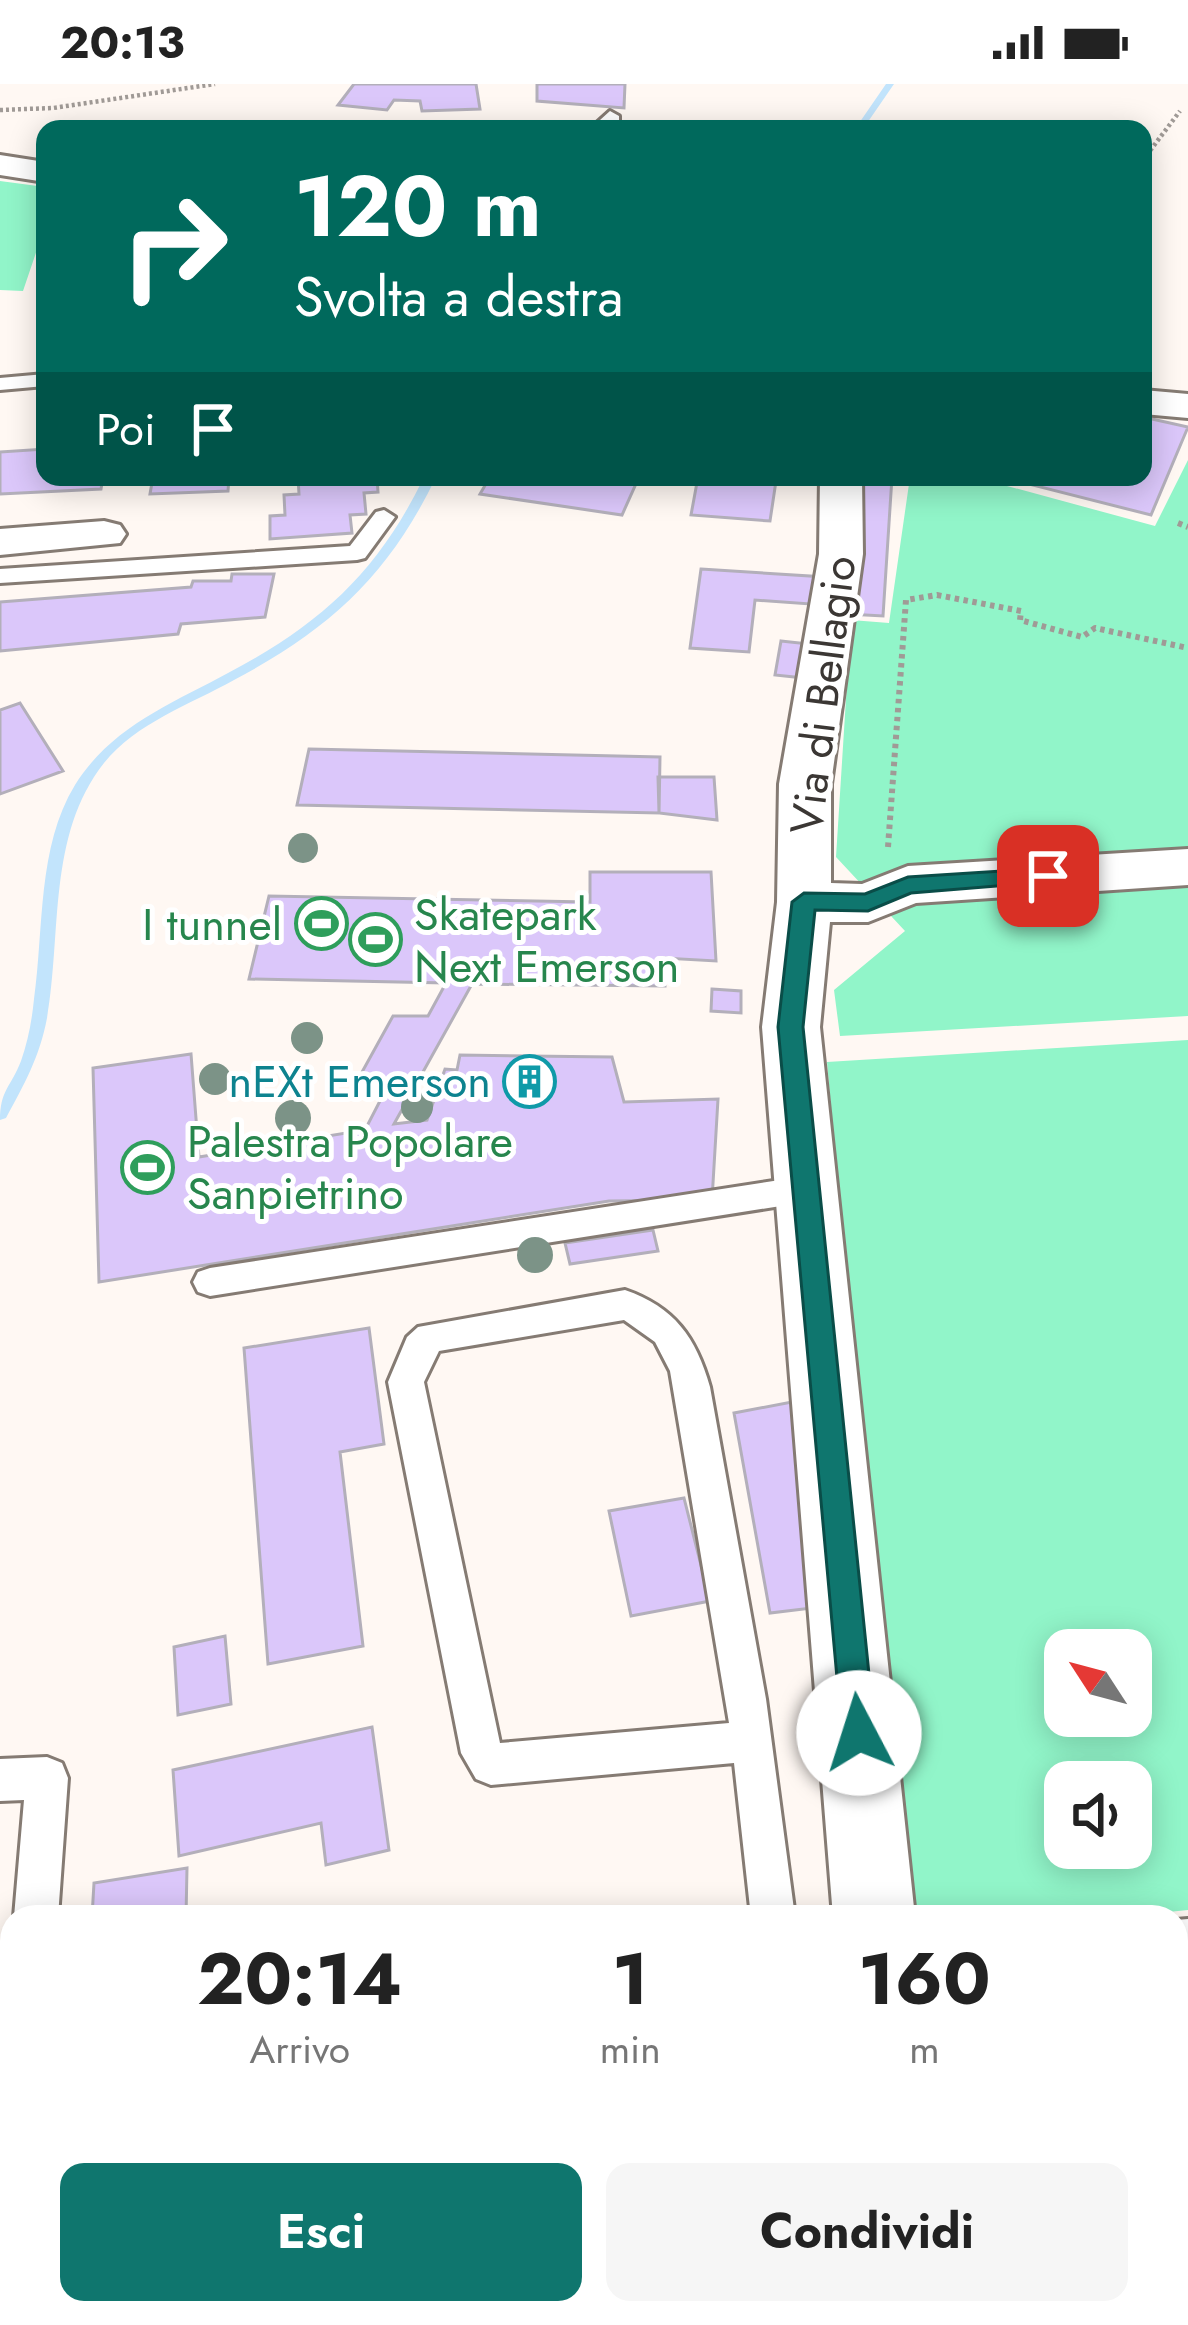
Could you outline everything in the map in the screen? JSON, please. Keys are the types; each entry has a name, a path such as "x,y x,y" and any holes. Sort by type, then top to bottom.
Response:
{"street":[{"path":"0,165 36,171"},
{"path":"1152,403 1188,406"},
{"name":"Via di Bellagio","path":"842,486 841,554 805,784 804,902 790,1027 873,1905"},
{"path":"0,542 104,534"},
{"path":"804,902 868,903 908,885 1188,866"}],"lane":[{"path":"0,383 36,381"},
{"path":"0,576 132,571 218,557 357,553 384,517"},
{"path":"210,1282 806,1189"},
{"path":"749,1741 517,1764 491,1764 481,1753 406,1382 407,1368 430,1338 625,1305 647,1311 683,1357 749,1741 771,1905"},
{"path":"0,1780 47,1778 37,1905"}],"path":[{"path":"0,110 53,108 215,84"},
{"path":"1152,148 1180,111"},
{"path":"1178,523 1188,527"},
{"path":"908,885 888,854 906,600 937,595 1021,611 1020,620 1082,637 1095,628 1188,648"}],"green space":[{"path":"0,181 36,186 36,253 23,291 0,290"},
{"path":"1188,460 1188,1016 840,1036 834,990 905,931 836,857 851,620 889,623 909,486 1007,486 1155,526"},
{"path":"1188,1040 1188,1905 901,1905 827,1062"}],"building":[{"path":"354,84 476,84 480,109 422,111 420,101 394,100 387,110 338,105"},
{"path":"537,84 625,84 624,108 537,101"},
{"path":"1152,419 1188,427 1151,515 1037,486 1152,486"},
{"path":"36,450 36,486 101,489 0,494 0,452"},
{"path":"151,486 228,486 228,491 150,494"},
{"path":"299,486 378,486 378,492 364,493 366,514 350,515 352,533 270,539 270,516 285,515 284,495 299,494"},
{"path":"485,486 635,486 622,515 480,494"},
{"path":"696,486 775,486 770,521 691,515"},
{"path":"852,486 891,486 883,616 848,614"},
{"path":"701,569 825,577 824,605 755,600 749,652 690,648"},
{"path":"232,574 274,574 265,617 181,624 178,634 0,651 0,602 191,587 193,581 231,581"},
{"path":"781,641 809,644 804,678 775,675"},
{"path":"20,703 63,771 0,794 0,710"},
{"path":"309,749 660,757 659,813 297,805"},
{"path":"658,777 714,777 717,820 659,813"},
{"name":"nEXt Emerson","path":"590,872 711,872 716,961 664,958 665,986 472,984 394,1124 427,1120 445,1069 457,1070 460,1055 612,1057 624,1102 718,1099 712,1200 609,1201 99,1282 93,1068 191,1054 199,1157 365,1130 381,1099 351,1092 393,1016 428,1016 446,983 249,979 269,896 590,902"},
{"path":"712,989 741,991 741,1013 711,1011"},
{"path":"653,1230 658,1251 570,1264 565,1243"},
{"path":"369,1328 384,1444 340,1452 363,1646 268,1664 244,1348"},
{"path":"797,1401 812,1608 770,1613 734,1413"},
{"path":"684,1498 710,1601 631,1616 609,1511"},
{"path":"225,1636 231,1704 178,1715 174,1647"},
{"path":"372,1727 389,1850 326,1865 321,1823 179,1856 173,1770"},
{"path":"187,1868 186,1905 93,1905 94,1883"}],"waterway":[{"path":"865,120 890,84"},
{"path":"0,1114 21,1079 39,1020 56,861 80,788 102,757 135,729 251,666 335,608 378,564 426,486"}],"place":[{"name":"I tunnel","path":"321,924"},
{"name":"Skatepark Next Emerson","path":"375,940"},
{"name":"nEXt Emerson","path":"530,1081"},
{"name":"Palestra Popolare Sanpietrino","path":"148,1167"}],"route":[{"path":"859,1733 790,1027 804,902 868,903 908,885 1048,876"}]}
